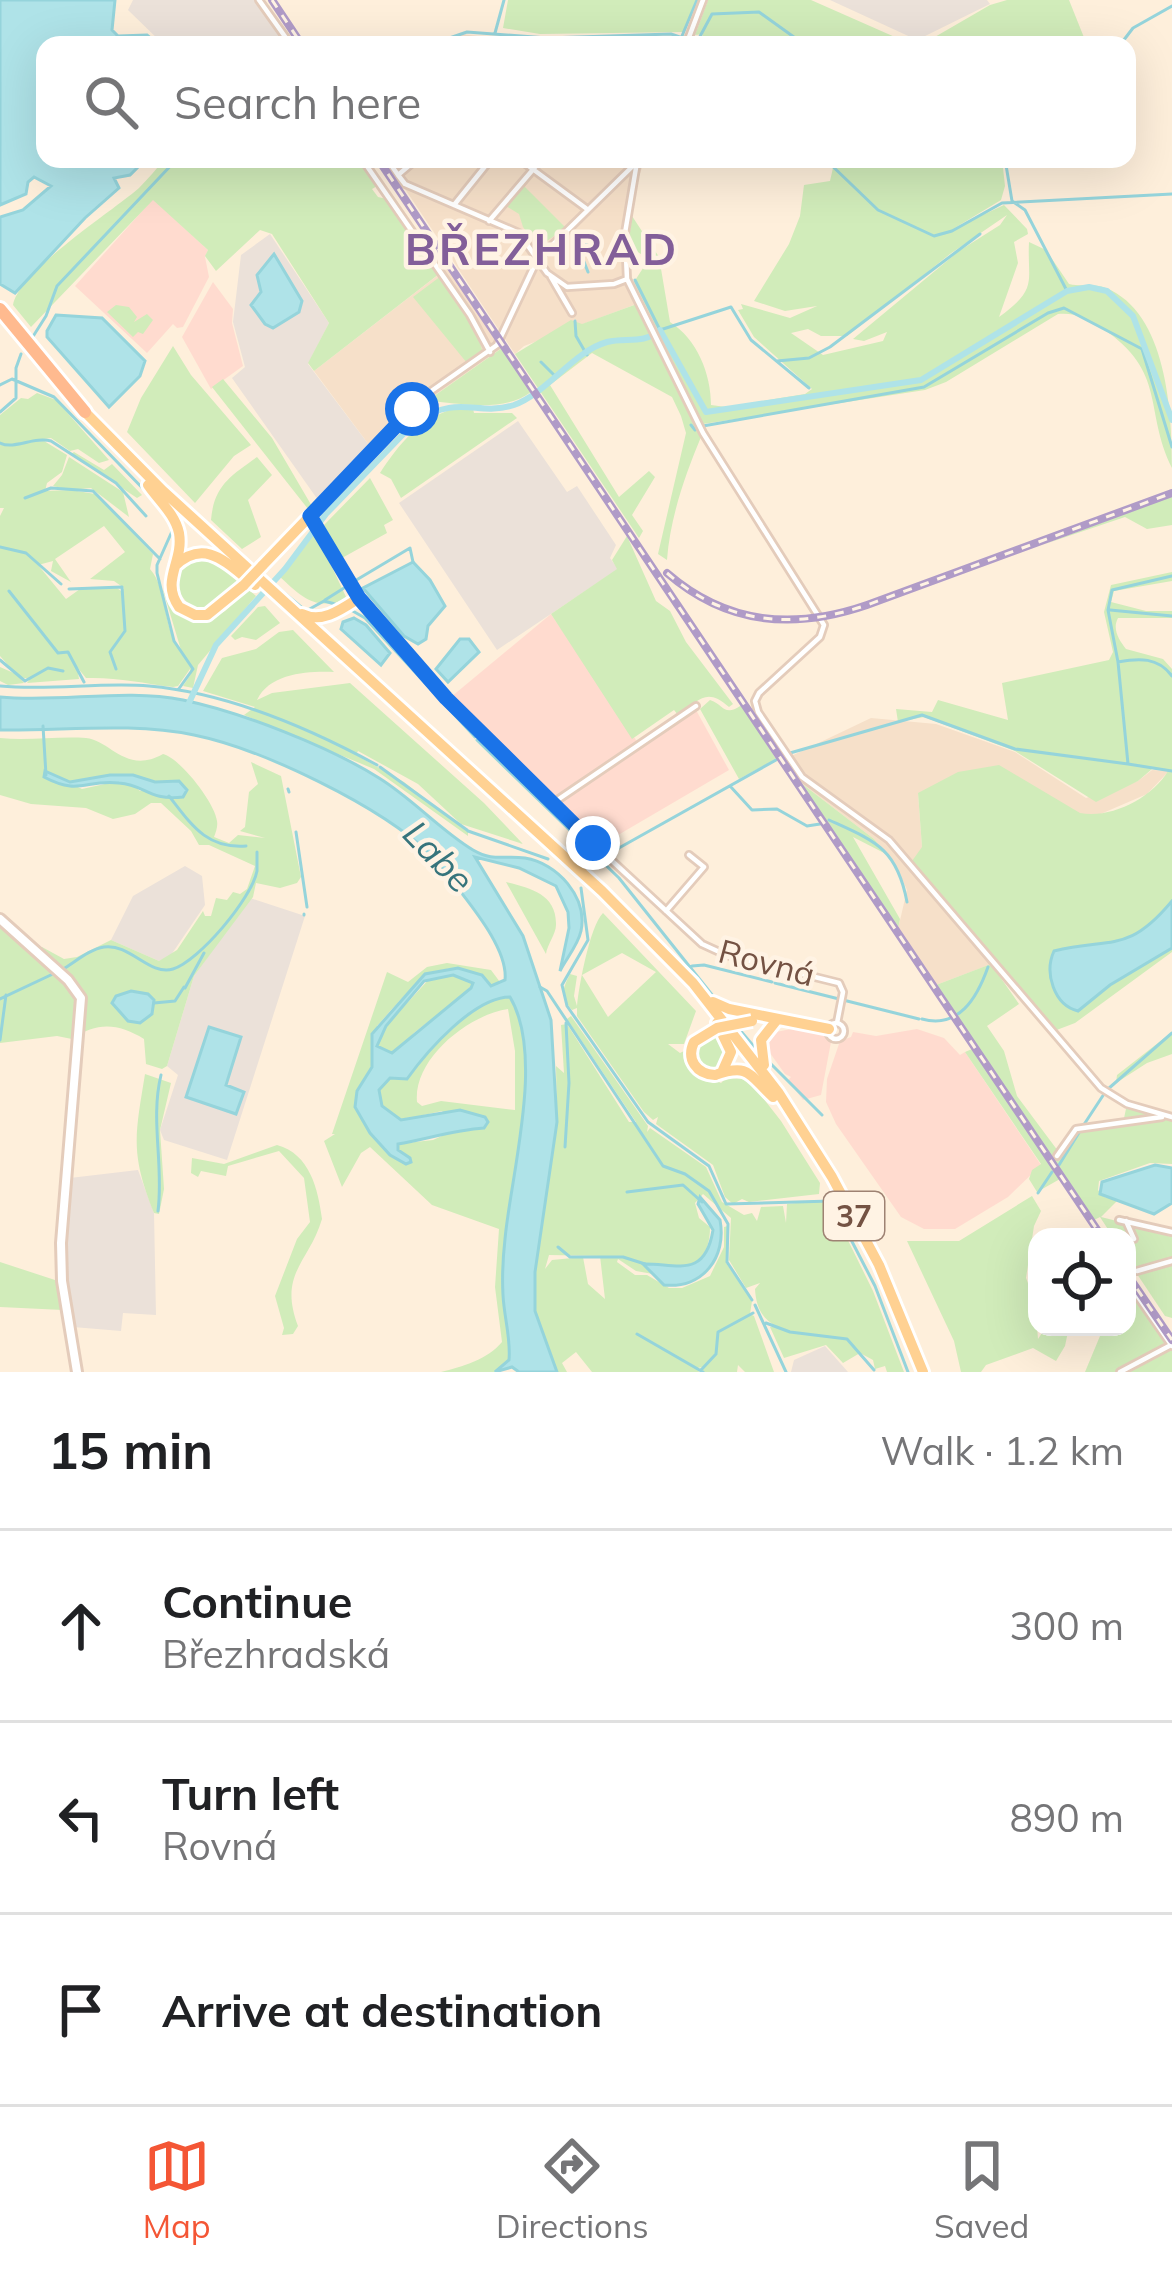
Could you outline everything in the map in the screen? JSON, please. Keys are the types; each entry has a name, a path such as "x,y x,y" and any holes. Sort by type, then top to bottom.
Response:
{"highway":[{"name":"37","path":"0,314 84,413"}],"main road":[{"name":"37","path":"84,413 148,485 254,584 287,604 602,891 693,983 776,1094 860,1227 920,1372"},
{"name":"37","path":"84,413 254,584"},
{"path":"148,485 178,530 172,596 179,607 195,615 213,613 254,584 262,566 315,522"},
{"path":"173,569 191,554 213,554 254,584"},
{"name":"37","path":"272,595 644,940 740,1046"},
{"path":"287,604 309,618 329,616 359,598"},
{"path":"329,616 324,634 343,655"},
{"path":"693,983 722,1006 778,1020 833,1026"},
{"path":"776,1094 746,1070 703,1073 690,1053 694,1042 711,1030 778,1020"},
{"path":"776,1094 760,1050 763,1035 778,1020"},
{"path":"715,1021 731,1052 729,1062 717,1074"}],"street":[{"path":"260,0 285,36"},
{"path":"689,36 704,0"},
{"path":"368,168 459,297 490,352"},
{"path":"393,168 405,184 522,236 537,260 568,287 627,279"},
{"path":"398,175 406,168"},
{"path":"454,205 483,168"},
{"path":"315,522 427,394 490,352 505,334 537,260 631,168"},
{"path":"636,168 627,220 627,279 703,433 823,622 820,637 756,698 758,712 802,777 880,832 910,862 1046,1028 1107,1093 1170,1116"},
{"path":"489,221 533,169 589,210"},
{"path":"550,274 572,313"},
{"name":"Rovná","path":"315,522 359,598 446,698 553,803 665,911 712,949 842,986 833,1026"},
{"path":"553,803 696,706"},
{"path":"665,911 704,867 689,855"},
{"path":"0,920 68,980 81,998 61,1229 62,1281 77,1372"},
{"path":"1057,1156 1076,1129 1170,1116"},
{"path":"1128,1228 1123,1221 1172,1232"},
{"path":"1137,1271 1172,1261"},
{"path":"1120,1372 1172,1346 1136,1294"}],"shaded area":[{"path":"133,0 255,0 280,36 155,36 128,10"},
{"path":"830,0 987,0 990,4 925,36 908,36"},
{"path":"391,168 642,168 628,232 628,274 642,302 524,346 515,354"},
{"path":"153,199 208,250 209,277 183,327 173,324 147,353 75,286"},
{"path":"270,234 329,323 308,364 372,449 318,500 232,378 245,367 233,322 241,255"},
{"path":"447,268 502,348 427,401 379,451 372,449 314,371"},
{"path":"213,282 233,309 243,366 211,389 182,337"},
{"path":"518,421 567,492 577,486 616,545 610,558 618,569 497,650 399,503"},
{"path":"551,614 640,746 696,710 729,770 601,845 451,697"},
{"path":"871,718 936,724 1015,752 1086,798 1138,781 1152,770 1169,771 1147,794 1096,816 918,793 922,847 994,963 936,985 898,929 907,890 897,868 874,839 801,783 785,759"},
{"path":"185,866 202,876 205,905 169,958 159,961 111,940 133,896"},
{"path":"250,898 305,916 227,1160 164,1140 160,1130 178,1075 167,1066 194,976"},
{"path":"793,1025 823,1031 831,1042 821,1095 803,1100 765,1046 776,1032"},
{"path":"917,1029 944,1038 960,1055 965,1052 1041,1165 1008,1197 955,1229 924,1229 901,1217 836,1124 826,1102 827,1079 840,1041 853,1032 876,1036"},
{"path":"138,1170 154,1213 156,1315 123,1313 121,1331 73,1327 66,1260 70,1178"},
{"path":"825,1346 848,1372 791,1372 794,1360"}],"green space":[{"path":"508,0 696,0 683,32 540,34 503,28"},
{"path":"708,0 811,0 893,36 703,34 695,35"},
{"path":"1007,0 1069,0 1083,36 937,36"},
{"path":"157,168 366,168 379,185 372,189 387,199 439,274 314,371 308,363 329,323 272,234 260,230 216,271 205,256 208,250 153,200 31,327 13,305 19,291 67,243 139,188"},
{"path":"833,168 1003,168 1001,200 953,229 1004,205 1027,229 1028,234 1014,242 1018,263 999,317 1026,291 1029,242 1046,250 1069,284 1106,288 1126,301 1142,319 1162,366 1172,468 1137,361 1102,328 1070,314 1058,314 925,390 703,424 634,282 649,259 628,246 632,216 659,257 670,322 701,358 711,405 726,407 805,394 812,389 754,337 738,310 743,309 741,304 790,318 817,306 785,311 754,301 789,244 800,216 804,185 830,181","holes":["1007,215 1000,225 959,251 853,339 864,341 887,332 883,341 823,355 791,333 808,329 821,336 847,336 950,254"]},
{"path":"524,186 566,228 538,247 519,214 506,206"},
{"path":"441,276 476,329 483,353 467,363 413,297"},
{"path":"637,304 701,437 675,512 667,560 658,554 686,433 672,397 592,353 550,385 619,497 649,471 655,477 632,515 643,531 639,538 515,354 571,320 582,324"},
{"path":"116,305 129,307 137,317 134,322 147,314 153,320 143,334 133,337 107,312"},
{"path":"173,346 191,375 251,445 234,456 195,503 127,432 141,398"},
{"path":"502,348 531,392 495,405 427,401"},
{"path":"223,379 272,438 313,508 308,509 212,387"},
{"path":"37,393 56,400 109,460 99,463 51,438 0,442 0,415 21,398"},
{"path":"453,409 512,413 517,418 401,498 391,479 380,473 411,434"},
{"path":"44,441 67,455 62,472 47,483 45,491 70,490 53,486 62,475 69,457 123,492 129,517 91,488 71,490 95,494 153,554 150,569 181,650 163,590 175,608 209,619 248,589 256,596 198,665 193,688 183,686 190,669 173,687 86,678 77,667 79,679 27,683 30,679 19,677 24,683 8,685 0,681 0,667 16,674 0,656 0,516 4,508 0,508 0,445","holes":["104,526 125,552 90,579 114,581 124,588 121,591 80,589 66,599 38,565 53,561 51,571 71,582 55,559"]},
{"path":"71,454 104,470 112,464 142,495 137,498"},
{"path":"257,457 272,475 248,500 261,537 242,549 211,520 225,482"},
{"path":"370,478 393,520 384,525 387,533 342,558 324,525"},
{"path":"1172,496 1172,525 1147,529 1125,517 1042,545"},
{"path":"315,531 347,599 318,603 280,577"},
{"path":"627,536 656,601 670,611 686,642 733,704 729,707 703,698 678,715 674,710 632,739 551,614 617,569 612,560"},
{"path":"201,555 223,563 241,580 211,611 192,609 173,585 178,566"},
{"path":"1172,572 1172,581 1114,591 1111,602 1146,611 1172,611 1172,618 1118,618 1116,626 1126,649 1163,659 1172,669 1172,901 1130,936 1054,951 1049,968 1078,1011 1118,980 1172,948 1172,952 1075,1023 1054,1031 912,861 922,847 918,793 958,772 999,765 1080,813 1105,813 1152,790 1168,771 1152,769 1096,802 1015,751 924,717 898,722 896,709 932,712 938,700 1008,720 1002,683 1109,660 1113,652 1104,612 1111,585"},
{"path":"265,606 280,623 256,640 231,636 258,607"},
{"path":"293,630 334,672 281,679 257,700 272,693 350,683 523,844 461,824 418,784 358,751 356,755 404,782 468,836 374,769 244,715 255,707 203,691 222,658 256,649 279,632"},
{"path":"710,700 728,710 742,705 776,759 739,779 700,709"},
{"path":"0,738 86,738 139,761 163,754 196,782 215,813 214,837 229,843 238,835 265,838 240,831 245,827 249,792 258,784 251,762 281,776 301,877 280,888 256,883 253,897 194,976 167,1066 146,1064 144,1039 117,1028 91,1029 72,1039 57,1036 0,1043 0,925 24,946 42,947 64,959 111,940 159,961 177,950 203,911 211,916 216,898 227,900 233,892 247,889 255,866 199,845 161,803 113,819 86,808 31,804 0,795","holes":["45,771 70,782 110,775 179,781 140,791 114,782 82,789","132,991 148,994 154,1003 152,1014 141,1023 128,1021 112,1004 116,996"]},
{"path":"801,783 874,839 886,854 853,837 900,919 898,929"},
{"path":"506,882 533,890 552,906 556,928 546,954"},
{"path":"603,913 696,1011 684,1044 668,1044 684,1051 693,1070 721,1083 726,1078 748,1079 820,1183 819,1194 742,1199 733,1204 725,1197 713,1165 656,1124 658,1117 653,1120 644,1112 577,1016 577,1008 572,1010 564,997 570,974 577,976 577,1006 582,975 608,1017 656,972 622,953 582,975"},
{"path":"447,963 491,970 500,982 491,986 473,974 442,970 414,986 377,1026 377,1045 386,1026 431,977 453,975 473,983 396,1051 379,1049 373,1042 371,1067 364,1078 370,1133 390,1155 398,1150 397,1144 433,1140 457,1129 442,1111 401,1120 382,1106 379,1090 390,1078 407,1079 466,1015 510,997 525,1050 525,1082 503,1260 509,1361 495,1372 441,1372 482,1358 502,1342 495,1287 499,1229 432,1205 370,1147 361,1153 342,1187 324,1141 335,1134 387,972 408,982 427,967","holes":["508,1009 515,1051 515,1110 417,1102 418,1086 433,1055 476,1020"]},
{"path":"991,964 1019,1004 987,1026 1004,1051 1017,1096 1058,1151 1071,1132 1123,1123 1127,1104 1172,1117 1172,1164 1150,1163 1099,1181 1098,1190 1118,1200 1101,1217 1172,1235 1172,1318 1165,1316 1136,1272 1136,1228 1107,1228 1100,1217 1094,1220 936,985"},
{"path":"571,1016 648,1126 647,1132 650,1128 706,1167 722,1202 744,1215 752,1213 757,1221 761,1207 783,1206 786,1223 787,1204 824,1200 830,1204 873,1291 904,1372 887,1372 885,1366 875,1369 873,1360 860,1353 843,1363 826,1345 784,1358 770,1327 777,1327 758,1306 755,1289 760,1283 746,1288 729,1260 731,1218 703,1194 695,1203 699,1218 710,1227 701,1258 676,1267 651,1263 653,1274 617,1262 635,1275 682,1288 710,1276 728,1226 726,1263 752,1301 750,1314 774,1372 745,1372 738,1365 737,1372 703,1372 703,1367 697,1368 699,1372 592,1372 576,1352 562,1363 567,1372 557,1372 535,1311 535,1272 557,1122 556,1066 564,1073 561,1025 567,1024 629,1122 636,1122 567,1019","holes":["549,1255 600,1256 605,1299 588,1284 583,1257 552,1260 545,1269"]},
{"path":"718,1031 728,1047 719,1070 707,1071 694,1056 695,1047"},
{"path":"1172,1032 1172,1054 1116,1083 1117,1075"},
{"path":"972,1049 1060,1179 1037,1192 1029,1179 1041,1164 965,1052"},
{"path":"145,1074 171,1083 160,1130 164,1189 159,1214 154,1213 138,1159"},
{"path":"277,1145 305,1164 322,1219 293,1280 298,1326 293,1334 282,1335 275,1296 297,1239 310,1222 304,1178 279,1151 228,1166 226,1176 191,1173 192,1158 224,1164"},
{"path":"1032,1196 1041,1211 1034,1228 1028,1228 1028,1336 1067,1336 1056,1361 1033,1348 986,1365 981,1372 961,1372 954,1341 907,1241 959,1241"},
{"path":"0,1262 58,1281 63,1310 0,1307"},
{"path":"1136,1297 1172,1348 1172,1372 1085,1372 1100,1336 1136,1336"}],"water":[{"path":"0,0 115,0 112,30 118,36 36,36 36,168 137,168 130,175 114,178 119,188 15,293 0,284 0,217 23,210 51,186 34,177 26,194 0,205"},
{"path":"274,254 302,301 299,312 273,328 251,305 261,292 257,275"},
{"path":"56,315 102,318 145,361 140,376 109,407 47,337"},
{"path":"413,562 445,606 428,626 426,639 418,644 404,636 363,588"},
{"path":"354,618 390,653 381,665 341,629 343,622"},
{"path":"460,639 469,639 479,652 448,682 436,669"},
{"name":"Labe","path":"138,695 206,706 336,754 391,786 480,854 537,861 568,884 580,906 581,931 560,971 569,928 568,912 556,886 519,868 475,857 523,936 551,1020 557,1122 535,1272 535,1311 557,1372 519,1372 512,1367 495,1372 509,1360 503,1260 525,1082 525,1050 510,997 496,999 467,1016 407,1079 390,1078 379,1090 382,1106 401,1120 460,1110 485,1117 484,1128 398,1144 398,1150 410,1158 406,1164 390,1155 370,1133 355,1107 357,1091 372,1067 372,1034 425,974 458,968 482,975 491,986 505,980 502,957 490,933 435,859 352,799 286,766 222,742 146,729 0,730 0,697","holes":["453,975 473,983 392,1053 377,1046 386,1026 424,981"]},
{"path":"45,771 70,782 110,775 179,781 187,790 183,797 171,798 119,783 66,785 44,777"},
{"path":"1172,901 1172,948 1110,985 1078,1011 1063,1002 1051,978 1054,951 1131,936"},
{"path":"131,991 154,1000 152,1014 140,1023 128,1021 112,1003 116,996"},
{"path":"209,1027 241,1037 226,1085 244,1092 236,1114 186,1097"},
{"path":"1155,1165 1172,1168 1172,1203 1154,1214 1100,1194 1102,1182"},
{"path":"700,1197 720,1220 716,1258 690,1282 664,1285 643,1264 687,1265 703,1256 713,1230 698,1204"}],"waterway":[{"path":"495,33 504,0"},
{"path":"682,36 697,0"},
{"path":"1127,36 1172,6"},
{"path":"700,36 712,14 759,12 792,36"},
{"path":"455,36 467,32 520,36"},
{"path":"609,36 677,36"},
{"path":"32,338 57,286 168,168"},
{"path":"834,168 878,210 934,236 1002,203 1172,194"},
{"path":"1006,168 1012,201 1025,210 1067,291"},
{"path":"777,361 809,358 830,347 980,234"},
{"path":"588,272 577,244 596,240"},
{"path":"635,280 660,330 731,307 751,340 809,388"},
{"path":"188,705 216,645 285,569 326,514 415,422 444,409 514,405 607,342 641,339 660,330 706,412 921,380 1067,291 1089,287 1107,291 1133,316 1172,420"},
{"path":"703,426 924,387 1064,308 1142,349 1172,447"},
{"path":"575,321 576,336 587,355"},
{"path":"0,412 16,398 21,354"},
{"path":"541,362 556,377"},
{"path":"0,385 12,379 54,397 155,501"},
{"path":"691,425 695,430"},
{"path":"0,443 51,441 116,483 146,516"},
{"path":"25,498 51,488 93,491 160,559"},
{"path":"173,529 157,573 174,641 193,669 178,690"},
{"path":"0,547 26,553 61,584"},
{"path":"353,582 410,548 413,562"},
{"path":"1118,662 1108,610 1112,590 1172,576"},
{"path":"272,583 306,611 324,601 335,604"},
{"path":"69,589 122,587 125,631 110,652 116,669"},
{"path":"325,600 344,588"},
{"path":"9,591 58,653 68,652 84,682"},
{"path":"351,610 365,618 475,737"},
{"path":"1110,610 1172,616"},
{"path":"0,660 25,681 48,668 63,671"},
{"path":"790,753 922,715 1015,749 1128,764 1118,662 1148,660 1172,676"},
{"path":"0,686 130,685 208,696 296,726 377,765"},
{"path":"43,726 46,775"},
{"path":"477,740 619,878 713,996"},
{"path":"610,853 776,760"},
{"path":"1128,764 1172,771"},
{"name":"Labe","path":"380,767 467,830"},
{"path":"730,786 752,810 777,809 807,826 820,824"},
{"path":"169,796 210,839 246,846"},
{"path":"829,820 882,849 897,869 907,902"},
{"name":"Labe","path":"468,831 548,859"},
{"path":"296,832 307,907"},
{"path":"63,969 104,947 122,950 164,970 184,964 210,942 245,897 257,871 257,852"},
{"path":"581,888 588,940 562,985 567,1006 648,1122 709,1166 726,1204 831,1201 875,1286 908,1372"},
{"path":"185,988 204,953"},
{"path":"692,966 772,982"},
{"path":"922,1019 946,1019 965,1008 988,967"},
{"path":"0,999 55,973"},
{"path":"775,983 919,1019"},
{"path":"154,1003 175,1001 184,987"},
{"path":"540,987 663,1166 709,1191 728,1224 727,1262 752,1300"},
{"path":"0,1040 6,995"},
{"path":"565,1147 566,1023"},
{"path":"739,1029 756,1049"},
{"path":"1108,1089 1172,1033"},
{"path":"768,1061 822,1115"},
{"path":"158,1211 161,1075"},
{"path":"1083,1126 1104,1094"},
{"path":"1059,1165 1080,1131"},
{"path":"1038,1193 1052,1172"},
{"path":"627,1192 683,1185 702,1202"},
{"path":"558,1247 570,1257 623,1257 645,1264"},
{"path":"755,1305 786,1372"},
{"path":"701,1370 716,1354 718,1332 753,1313"},
{"path":"766,1323 790,1332 847,1339 874,1370"},
{"path":"637,1334 703,1372"}],"railway":[{"path":"272,0 296,36"},
{"path":"384,168 1096,1228"},
{"path":"667,573 737,613 787,620 813,618 867,605 1172,493"},
{"path":"1136,1287 1172,1340"}],"district":[{"name":"BŘEZHRAD","path":"542,248"}],"route":[{"path":"412,409 310,516 359,598 446,698 593,843"}]}
